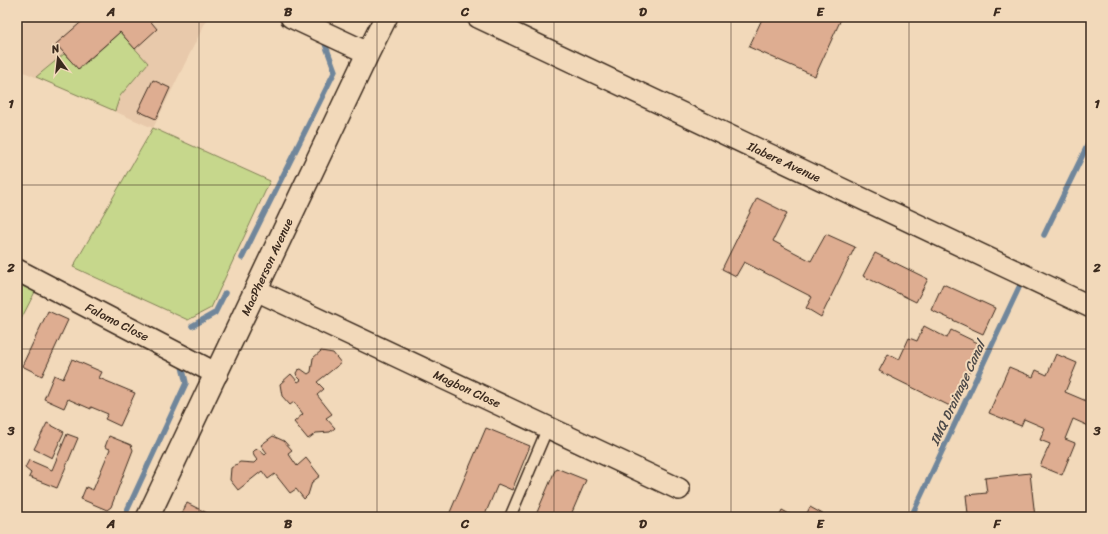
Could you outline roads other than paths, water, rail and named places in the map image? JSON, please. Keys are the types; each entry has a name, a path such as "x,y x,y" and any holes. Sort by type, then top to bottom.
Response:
{"street":[{"path":"291,17 368,53"},
{"name":"MacPherson Avenue","path":"148,517 386,17"},
{"name":"Ilabere Avenue","path":"478,17 1091,307"},
{"name":"Falomo Close","path":"17,270 217,374"},
{"name":"Magbon Close","path":"256,290 678,489"}],"lane":[{"path":"510,517 548,427"}],"waterway":[{"path":"242,258 335,71 324,41"},
{"name":"IMQ Drainage Canal","path":"1044,235 1091,138"},
{"name":"IMQ Drainage Canal","path":"911,517 1023,279"},
{"path":"192,326 215,313 225,293"},
{"path":"124,517 186,383 181,362"}]}
